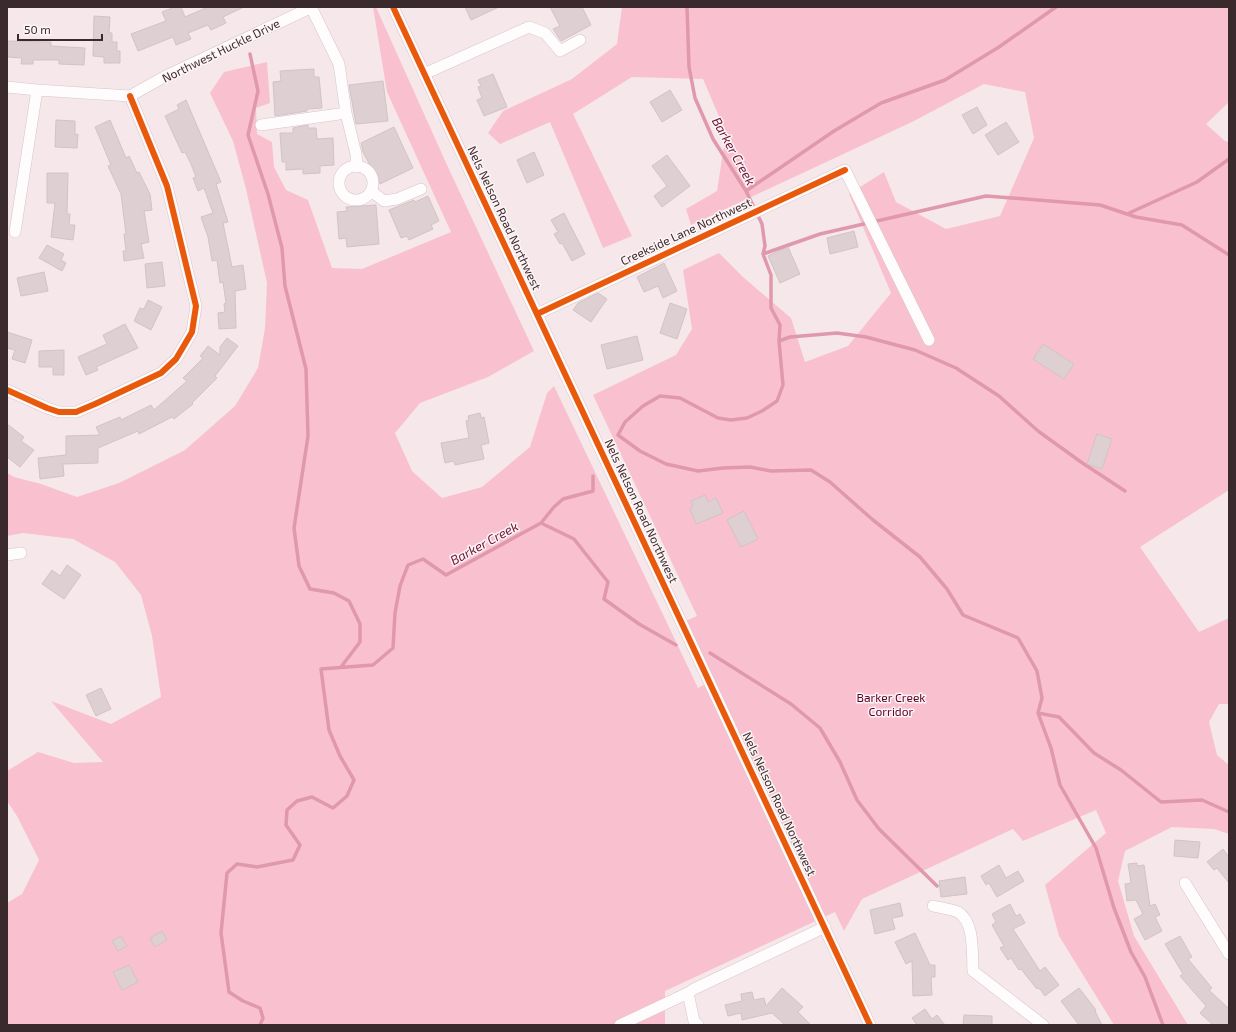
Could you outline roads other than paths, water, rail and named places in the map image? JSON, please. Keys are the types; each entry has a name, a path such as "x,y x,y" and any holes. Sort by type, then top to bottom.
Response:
{"street":[{"path":"311,7 339,64 346,113 356,154 357,167"},
{"name":"Northwest Huckle Drive","path":"130,96 164,77 311,7"},
{"name":"Nels Nelson Road Northwest","path":"393,7 870,1025"},
{"path":"424,74 529,27 545,33 560,50 580,40"},
{"path":"7,87 130,96 167,186 196,306 192,332 176,359 161,373 95,404 76,412 59,412 7,390"},
{"path":"15,232 37,90"},
{"path":"261,125 346,113"},
{"path":"357,167 367,171 373,185 371,190 363,199 352,200 342,194 339,184 342,173 346,169 357,167"},
{"name":"Creekside Lane Northwest","path":"537,314 845,170 929,340"},
{"path":"371,190 384,201 397,199 421,188"},
{"path":"7,555 21,553"},
{"path":"1185,882 1229,954"},
{"path":"933,906 958,912 964,918 971,931 973,971 1043,1025"},
{"path":"620,1025 825,928"},
{"path":"688,993 694,1021 698,1025"}],"waterway":[{"path":"687,7 689,67 695,98 713,139 746,191 762,224 765,246 763,254 771,275 771,308 780,325 779,341 783,385 777,401 762,411 747,418 731,420 718,418 680,398 660,396 643,406 625,422 618,435 640,451 666,464 698,471 750,467 771,471 811,470 830,482 873,520 920,557 947,589 963,615 1018,638 1037,671 1042,698 1038,713 1051,748 1060,785 1096,848 1114,908 1131,952 1145,977 1163,1025"},
{"path":"746,191 834,131 881,103 945,80 999,47 1056,7"},
{"path":"250,54 258,91 248,135 268,194 282,248 285,286 306,369 308,436 294,528 299,566 310,589 334,593 349,601 360,624 360,642 341,667"},
{"path":"1127,214 1197,182 1229,159"},
{"path":"763,254 820,234 986,196 1100,205 1136,217 1182,225 1229,255"},
{"path":"779,341 790,337 837,333 866,337 915,350 956,368 999,396 1038,431 1125,491"},
{"name":"Barker Creek","path":"260,1025 263,1018 260,1008 243,1001 229,992 221,933 227,873 237,864 257,867 293,860 300,845 286,825 287,810 297,801 312,797 333,808 347,796 354,780 340,756 329,730 321,669 373,665 393,648 395,613 400,586 408,565 423,559 446,575 541,523 554,507 563,499 593,491 593,476"},
{"path":"541,523 574,539 608,582 604,599 639,624 676,645"},
{"path":"710,653 791,704 820,728 840,762 857,800 879,829 937,886"},
{"path":"1038,713 1059,717 1094,753 1121,770 1161,802 1202,800 1229,812"}],"park label":[{"name":"Barker Creek Corridor","path":"891,705"}]}
